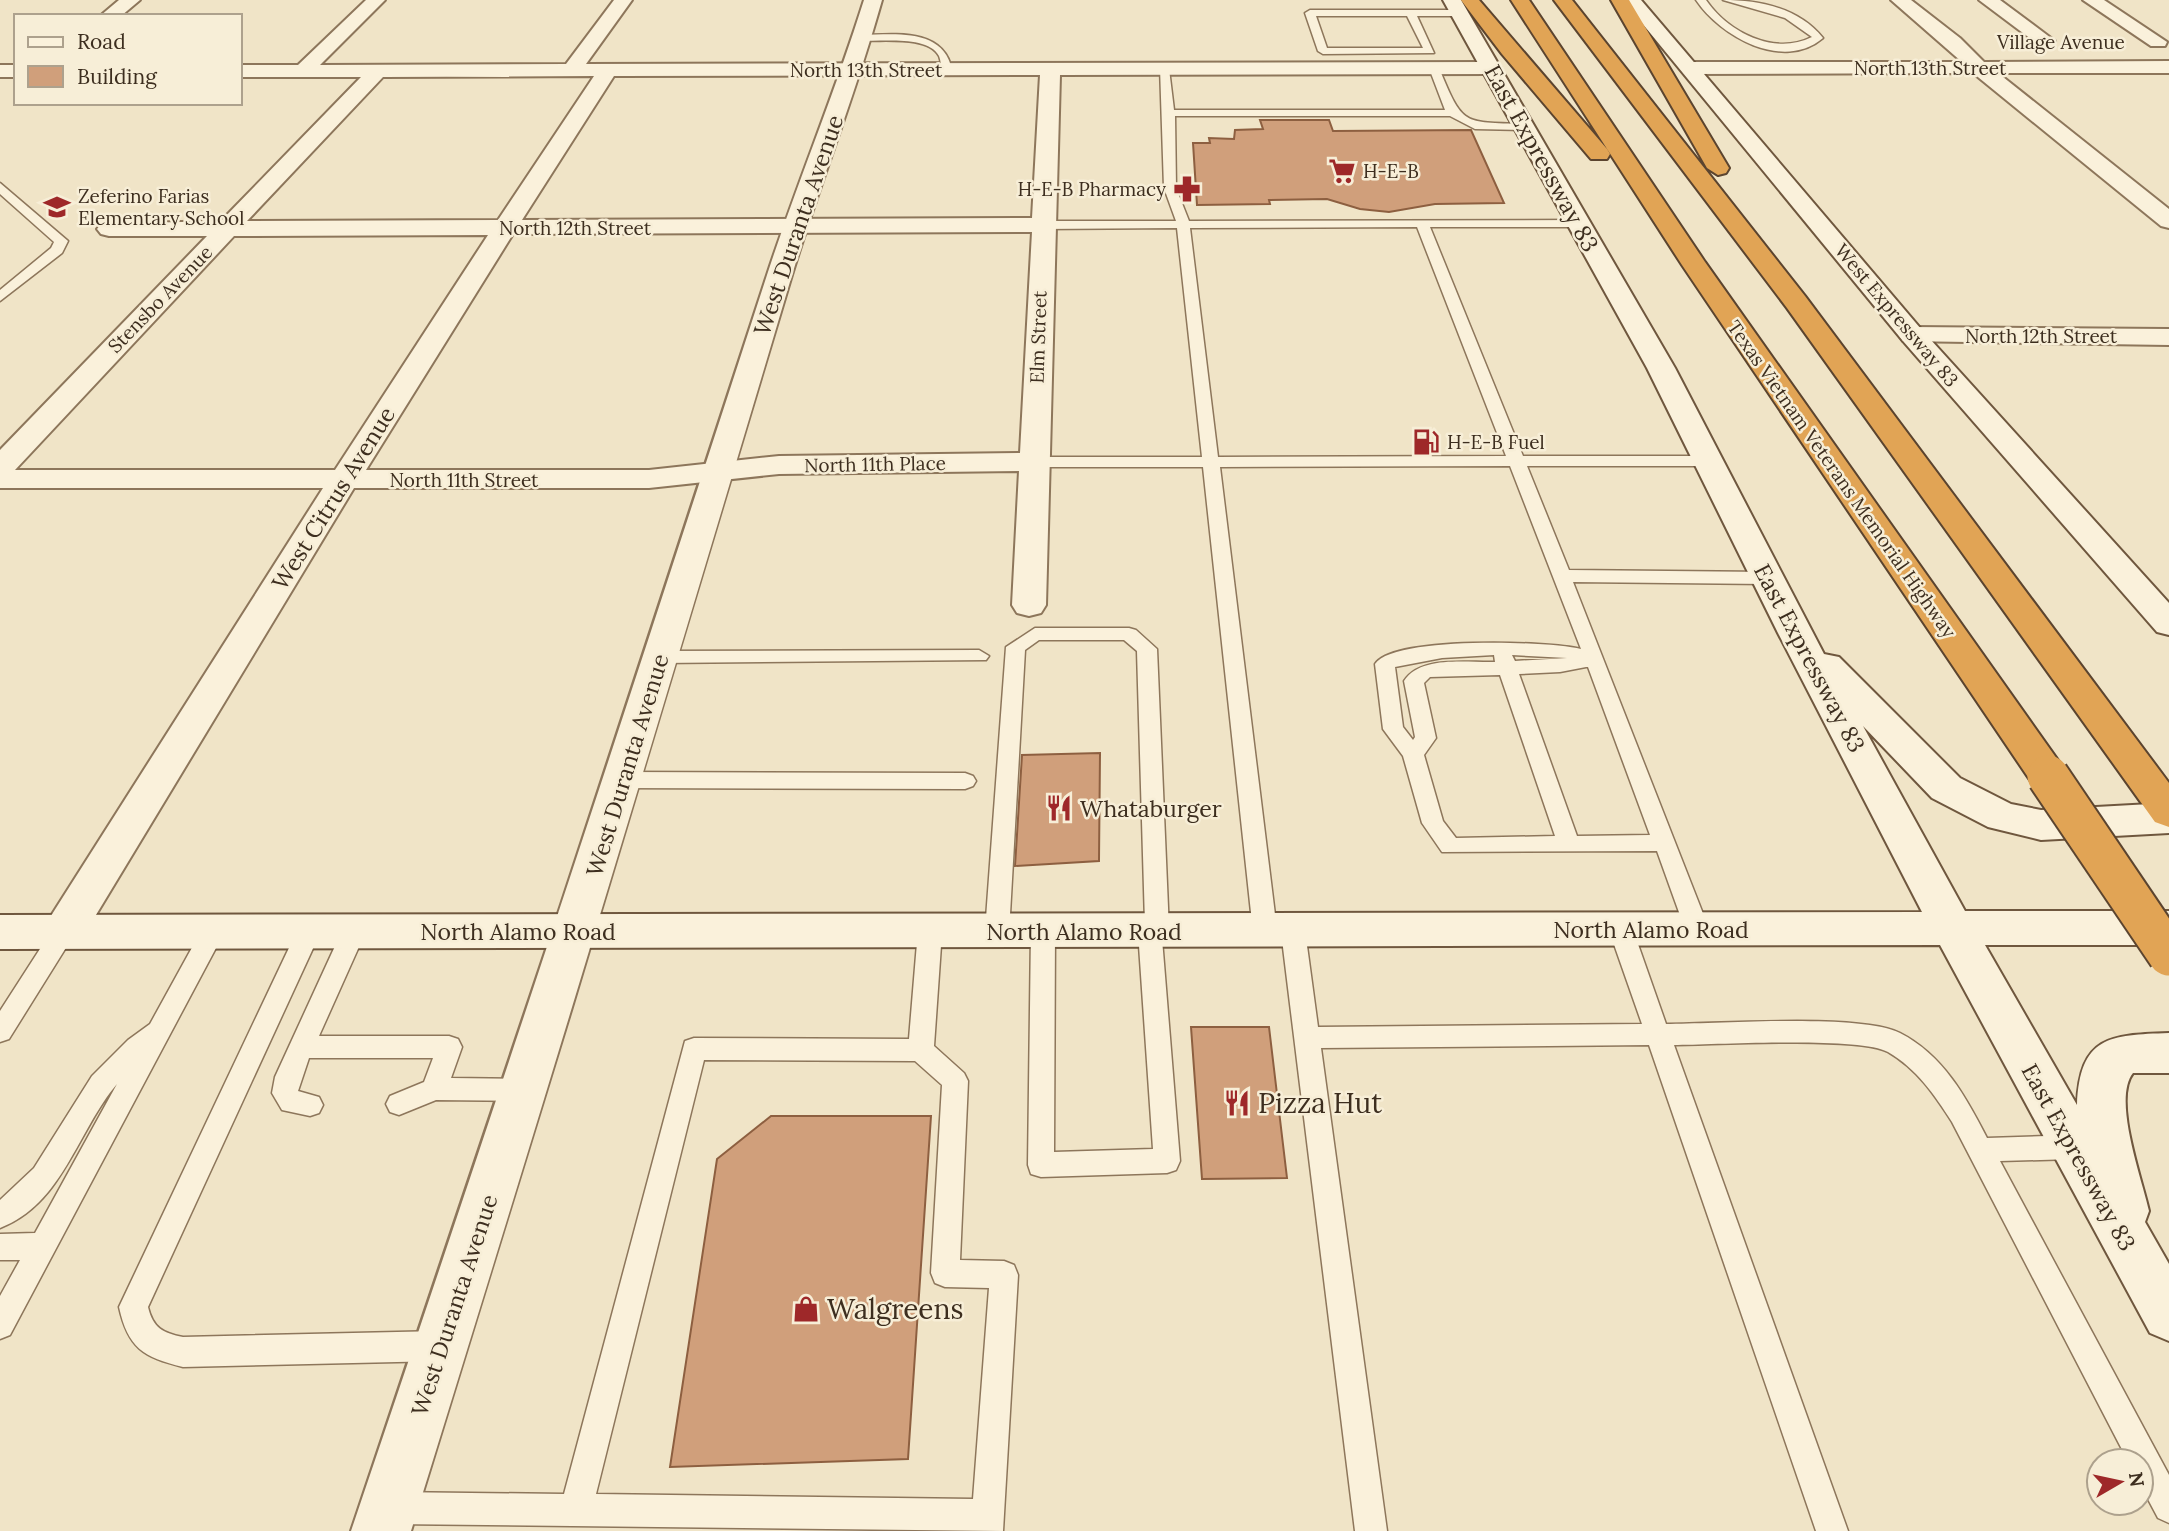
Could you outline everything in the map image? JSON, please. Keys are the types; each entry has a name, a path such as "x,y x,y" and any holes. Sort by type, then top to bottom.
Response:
{"highway":[{"name":"Texas Vietnam Veterans Memorial Highway","path":"1520,0 1694,265 2169,955"},
{"path":"1563,0 1796,302 2169,812"},
{"path":"1620,0 1796,302"},
{"path":"1461,4 1509,50 1694,265"}],"street":[{"path":"112,14 131,0"},
{"path":"303,71 376,0"},
{"path":"572,70 623,0"},
{"name":"West Duranta Avenue","path":"385,1520 576,930 795,226 857,54 873,0"},
{"name":"West Expressway 83","path":"1632,0 1912,335 2169,624"},
{"path":"1900,0 1953,42 1979,68 2169,221"},
{"path":"1988,0 2046,41"},
{"path":"2092,0 2164,42"},
{"name":"East Expressway 83","path":"1461,4 1524,127 1661,368 1795,633 1953,929 2169,1315"},
{"name":"Village Avenue","path":"2020,41 2071,42"},
{"name":"Village Avenue","path":"1953,42 1980,42"},
{"name":"Village Avenue","path":"2121,42 2164,42"},
{"name":"North 13th Street","path":"242,71 608,70 857,54 947,70 1164,69 1326,60 1434,68 1492,68"},
{"name":"North 13th Street","path":"1691,68 2169,67"},
{"name":"Elm Street","path":"1028,605 1050,69"},
{"name":"Stensbo Avenue","path":"0,468 378,70"},
{"name":"West Citrus Avenue","path":"64,931 503,228 608,70"},
{"name":"North 12th Street","path":"109,229 1042,225"},
{"name":"North 12th Street","path":"1912,335 2169,337"},
{"name":"North 11th Place","path":"717,472 779,465 1033,462"},
{"name":"North 11th Street","path":"0,479 649,479 717,472"},
{"path":"1795,633 1946,788 2002,817 2040,825 2169,818"},
{"name":"North Alamo Road","path":"0,932 2169,928"},
{"path":"2133,1254 2101,1109 2102,1077 2121,1054 2169,1053"}],"lane":[{"path":"1701,0 1715,20 1750,41 1786,46 1811,44 1818,38 1812,29 1779,11 1728,0"},
{"path":"1310,1 1369,1"},
{"path":"1410,13 1430,51 1326,60 1310,13 1410,13 1461,4"},
{"path":"857,54 905,39 931,45 944,55 947,70"},
{"path":"1434,68 1452,113"},
{"path":"1164,69 1170,188 1183,223 1211,463 1279,931 1307,1038 1371,1531"},
{"path":"1168,113 1452,113 1475,126 1524,127"},
{"path":"0,187 61,241 57,250 0,297"},
{"path":"1422,223 1595,659 1697,929"},
{"path":"1042,225 1578,223"},
{"path":"1033,462 1708,461"},
{"path":"1561,576 1767,578"},
{"path":"998,932 1016,647 1035,634 1129,634 1147,649 1154,931 1167,1161 1041,1165 1043,931"},
{"path":"1413,754 1426,738 1414,681 1425,671 1556,650 1595,659"},
{"path":"660,657 979,656"},
{"path":"1504,658 1394,658 1385,664 1393,729 1413,754 1433,823 1450,846 1664,843"},
{"path":"1504,658 1569,845"},
{"path":"622,780 965,781"},
{"path":"1621,930 1832,1531"},
{"path":"0,1032 64,931"},
{"path":"0,1325 213,931"},
{"path":"309,931 133,1307 137,1328 154,1346 183,1352 441,1346"},
{"path":"310,1105 291,1102 285,1093 288,1076 354,931"},
{"path":"921,1050 930,932"},
{"path":"0,1215 28,1196 63,1148 95,1093 124,1057 160,1027"},
{"path":"1307,1038 1842,1033 1892,1041 1936,1075 1980,1150 2166,1494"},
{"path":"301,1046 449,1047 434,1089"},
{"path":"385,1520 576,1511 988,1523 1004,1275 945,1273 955,1081 921,1050 694,1049 576,1511"},
{"path":"399,1104 434,1089 524,1090"},
{"path":"1980,1150 2074,1147"},
{"path":"0,1247 43,1246"}],"building":[{"name":"H-E-B","path":"1260,120 1329,120 1333,131 1471,130 1504,203 1435,204 1389,212 1360,209 1327,199 1269,200 1270,204 1197,205 1193,143 1210,143 1209,138 1234,139 1235,130 1263,129"},
{"name":"Whataburger","path":"1100,753 1099,861 1015,866 1022,755"},
{"name":"Pizza Hut","path":"1191,1027 1269,1027 1287,1178 1202,1179"},
{"name":"Walgreens","path":"771,1116 931,1116 908,1459 670,1467 717,1159"}],"place":[{"name":"H-E-B","path":"1342,171"},
{"name":"H-E-B Pharmacy","path":"1187,189"},
{"name":"Zeferino Farias Elementary School","path":"57,207"},
{"name":"H-E-B Fuel","path":"1426,442"},
{"name":"Whataburger","path":"1059,808"},
{"name":"Pizza Hut","path":"1237,1103"},
{"name":"Walgreens","path":"806,1309"}]}
